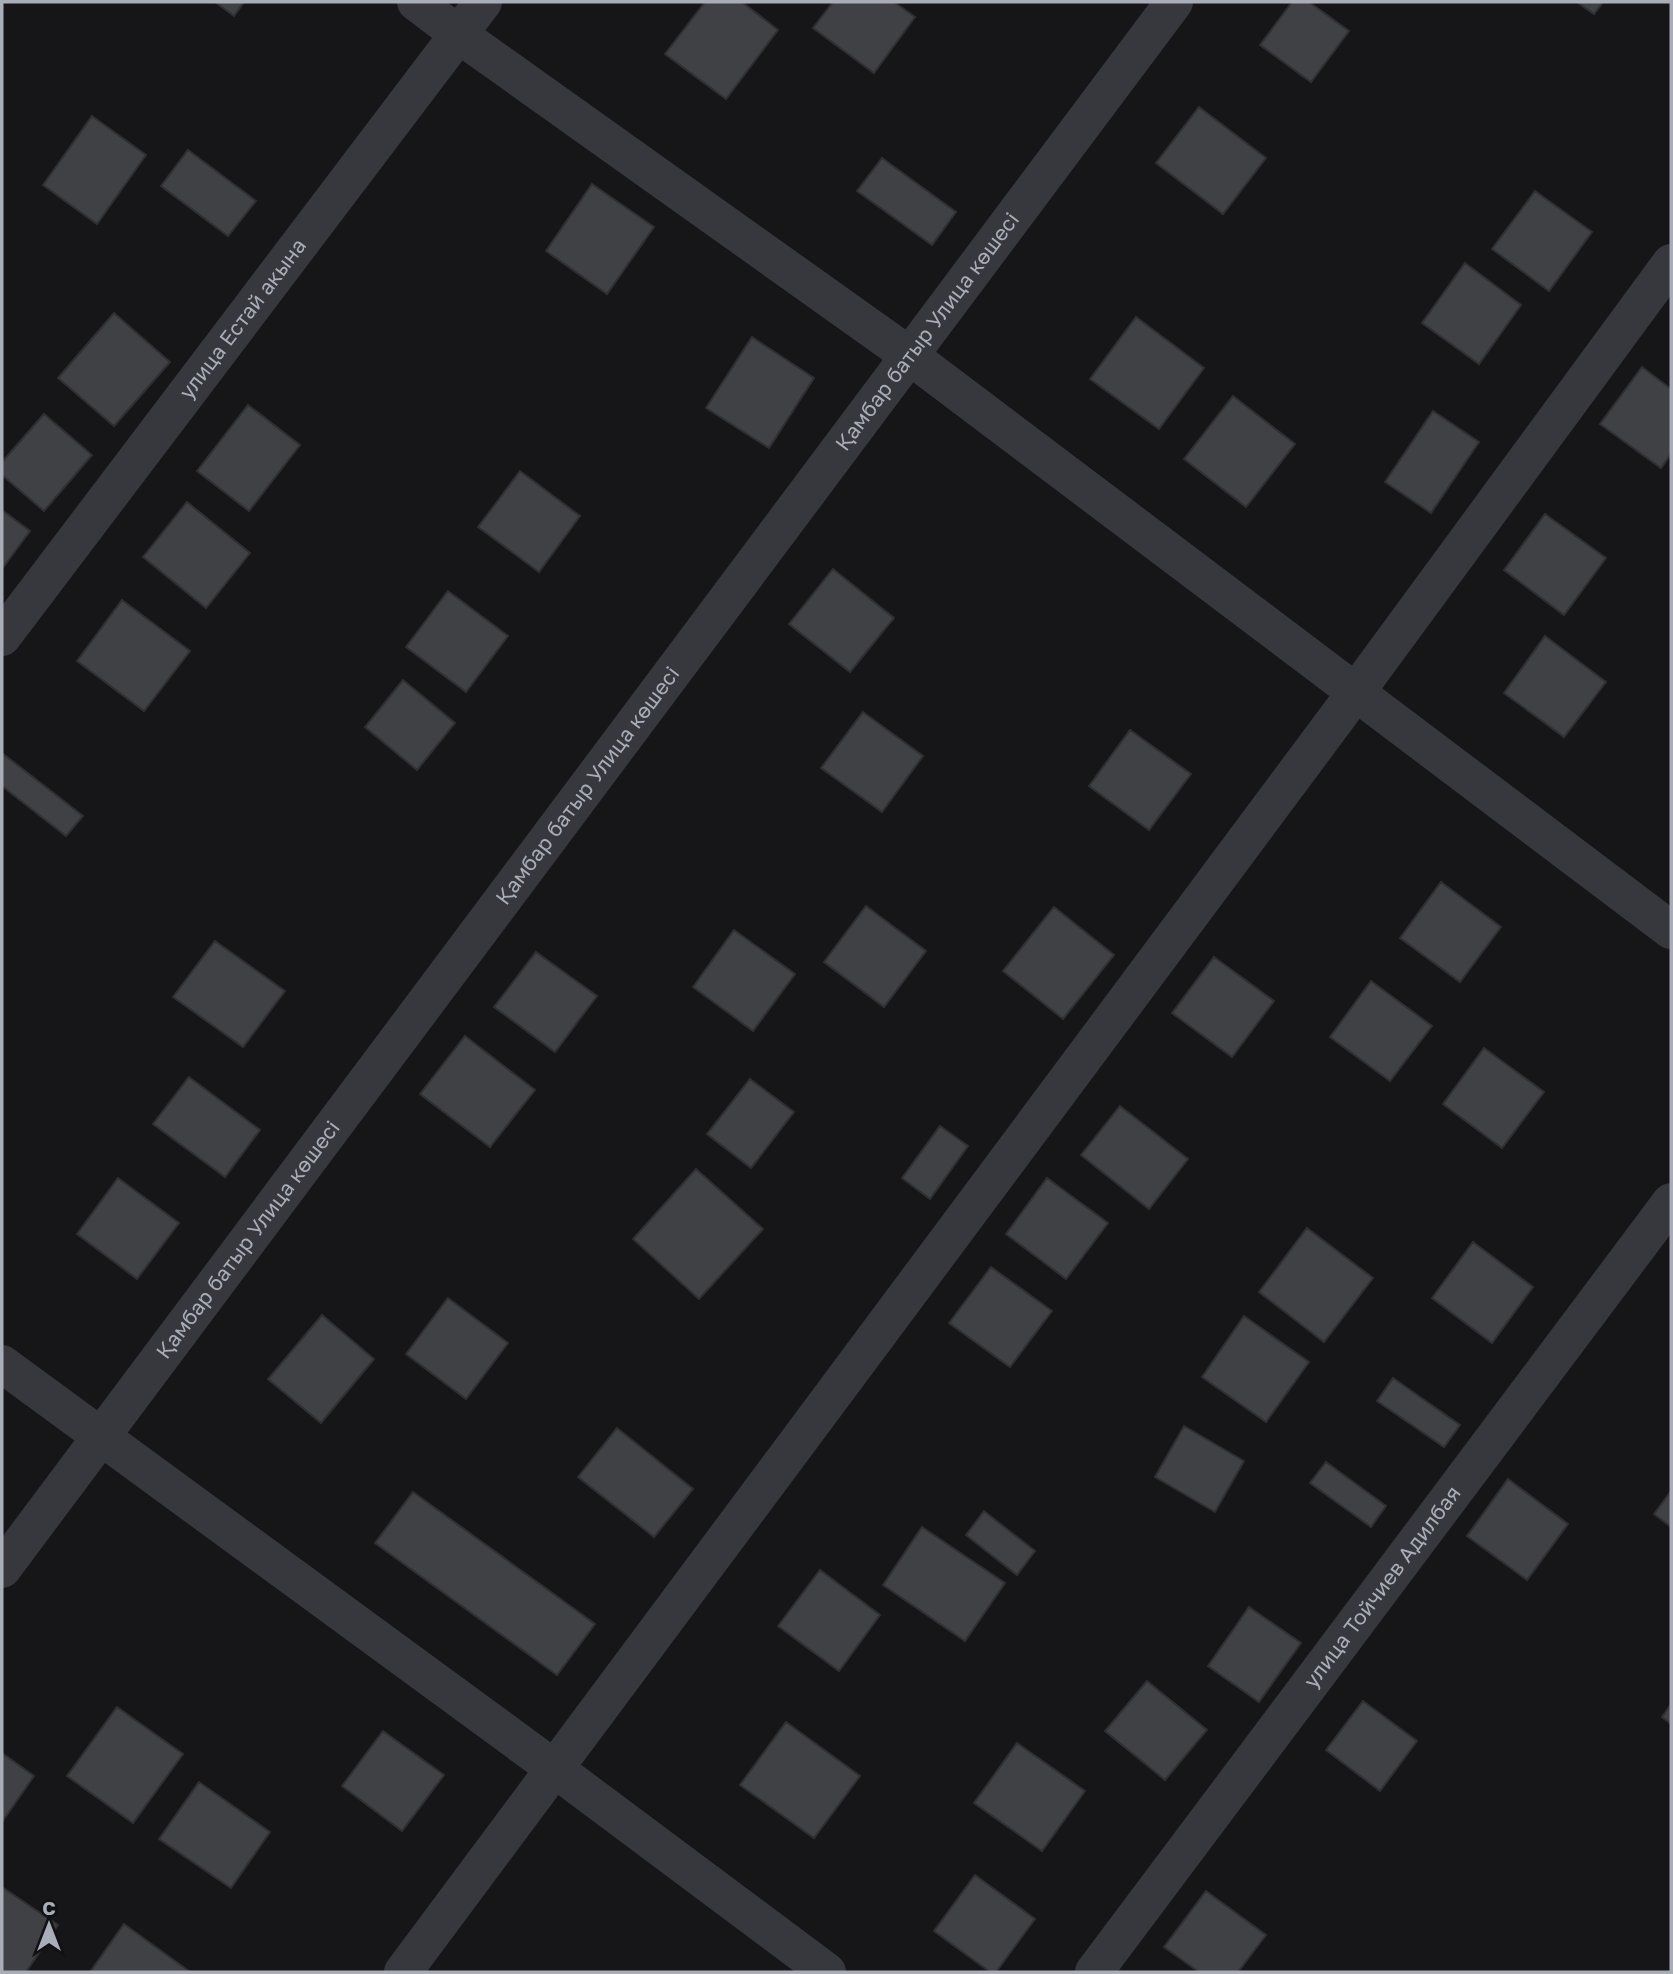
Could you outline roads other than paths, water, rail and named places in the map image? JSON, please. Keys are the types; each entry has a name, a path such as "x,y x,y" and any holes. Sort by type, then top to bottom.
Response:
{"street":[{"path":"416,2 910,356 1671,930"},
{"name":"улица Естай акына","path":"2,637 483,2"},
{"name":"Қамбар батыр Улица көшесі","path":"2,1569 1174,2"},
{"path":"403,1972 1356,692 1671,263"},
{"name":"улица Тойчиев Адилбая","path":"1094,1972 1671,1202"},
{"path":"2,1364 827,1972"}]}
